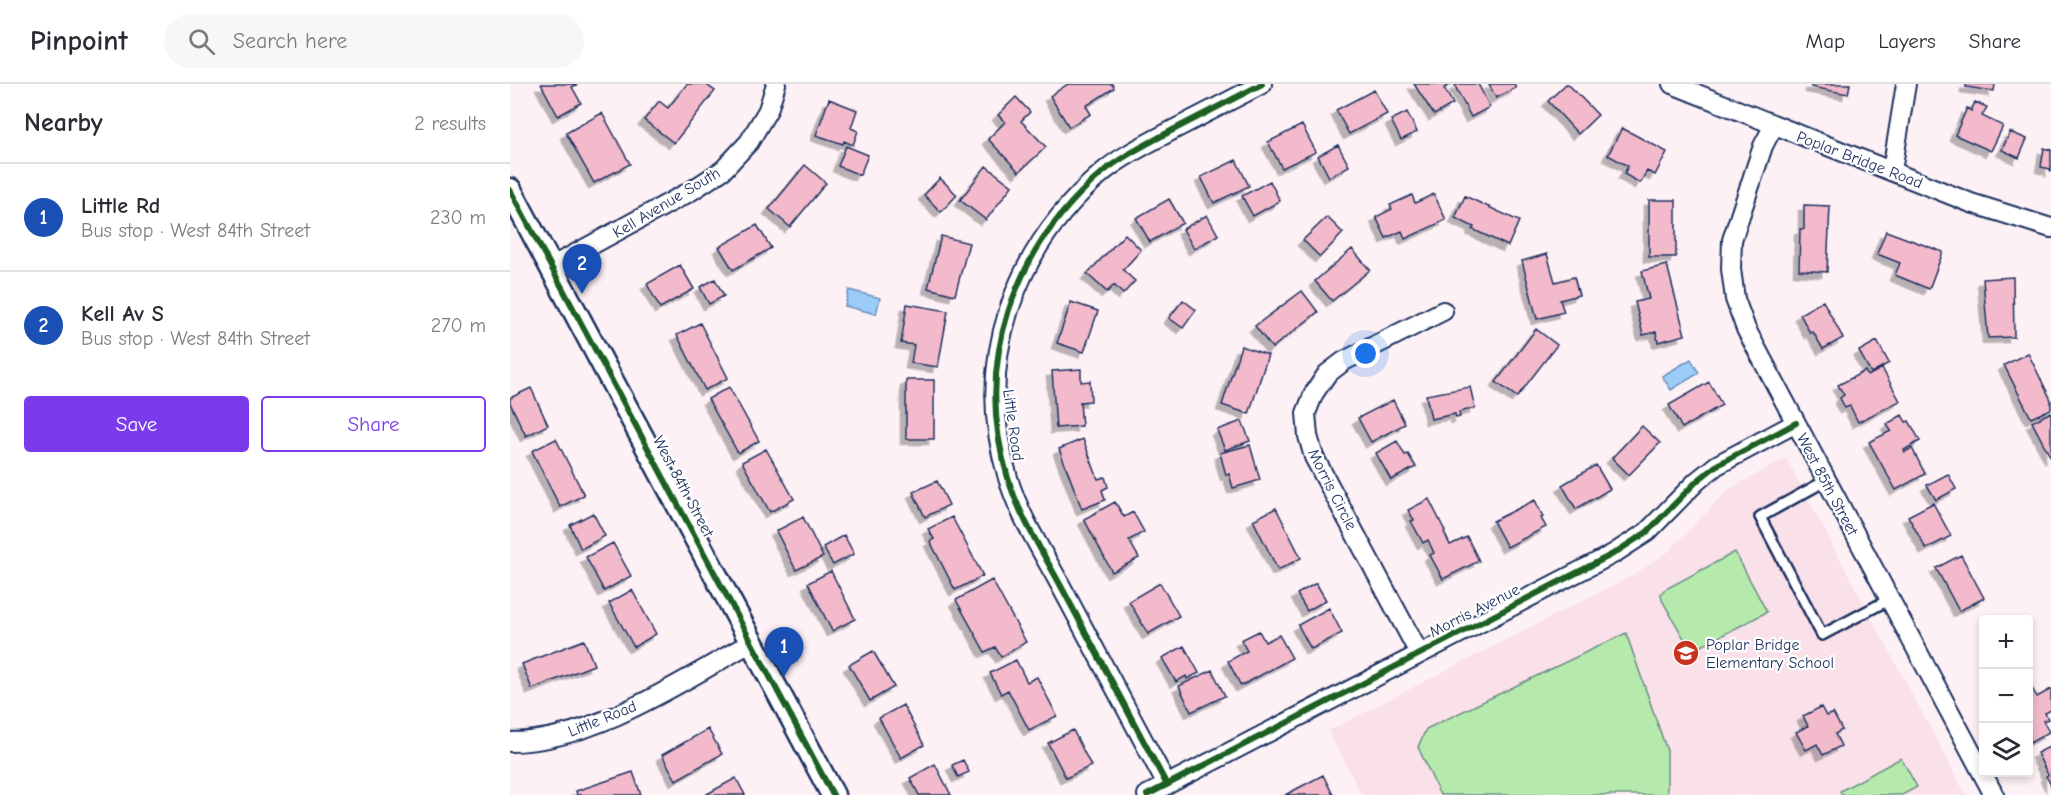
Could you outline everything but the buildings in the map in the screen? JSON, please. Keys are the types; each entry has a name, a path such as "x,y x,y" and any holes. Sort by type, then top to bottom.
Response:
{"street":[{"name":"Kell Avenue South","path":"551,267 691,191 723,170 749,142 768,110 776,84"},
{"name":"Little Road","path":"1167,785 1028,524 1008,479 998,431 995,382 1002,335 1016,288 1039,243 1069,205 1104,171 1137,150 1262,84"},
{"name":"Poplar Bridge Road","path":"1672,84 1971,203 2051,228"},
{"path":"1892,171 1906,84"},
{"name":"West 85th Street","path":"1774,125 1764,146 1732,240 1731,269 1735,299 1746,328 1994,795"},
{"name":"West 84th Street","path":"510,190 833,795"},
{"name":"Morris Circle","path":"1419,653 1314,457 1308,436 1306,413 1314,393 1327,374 1344,361 1443,311"},
{"name":"Morris Avenue","path":"1147,795 1613,554 1647,532 1717,465 1796,423"},
{"name":"Little Road","path":"510,742 556,736 592,725 628,710 752,642"}],"lane":[{"path":"1827,480 1760,517 1817,626 1822,635 1890,599"}],"shaded area":[{"name":"Poplar Bridge Elementary School","path":"1786,458 1966,795 1362,795 1328,731 1633,575 1669,551 1728,490"}],"green space":[{"path":"1735,552 1767,612 1696,649 1690,649 1662,600 1661,594 1664,590"},
{"path":"1626,633 1667,751 1667,795 1440,795 1418,747 1426,729"},
{"path":"1901,758 1917,787 1902,795 1842,795 1840,791"}],"water":[{"path":"849,290 880,298 876,314 845,306"},
{"path":"1691,359 1699,373 1671,390 1662,376"}],"cycle path":[{"path":"1167,785 1032,534 1013,492 998,435 995,392 999,351 1009,311 1024,272 1045,236 1072,203 1103,172 1126,155 1262,84"},
{"path":"510,190 833,795"},
{"path":"1147,795 1613,554 1647,532 1697,481 1717,465 1796,423"}],"place":[{"name":"Kell Av S","path":"582,294"},
{"name":"Poplar Bridge Elementary School","path":"1686,653"},
{"name":"Little Rd","path":"784,677"}]}
